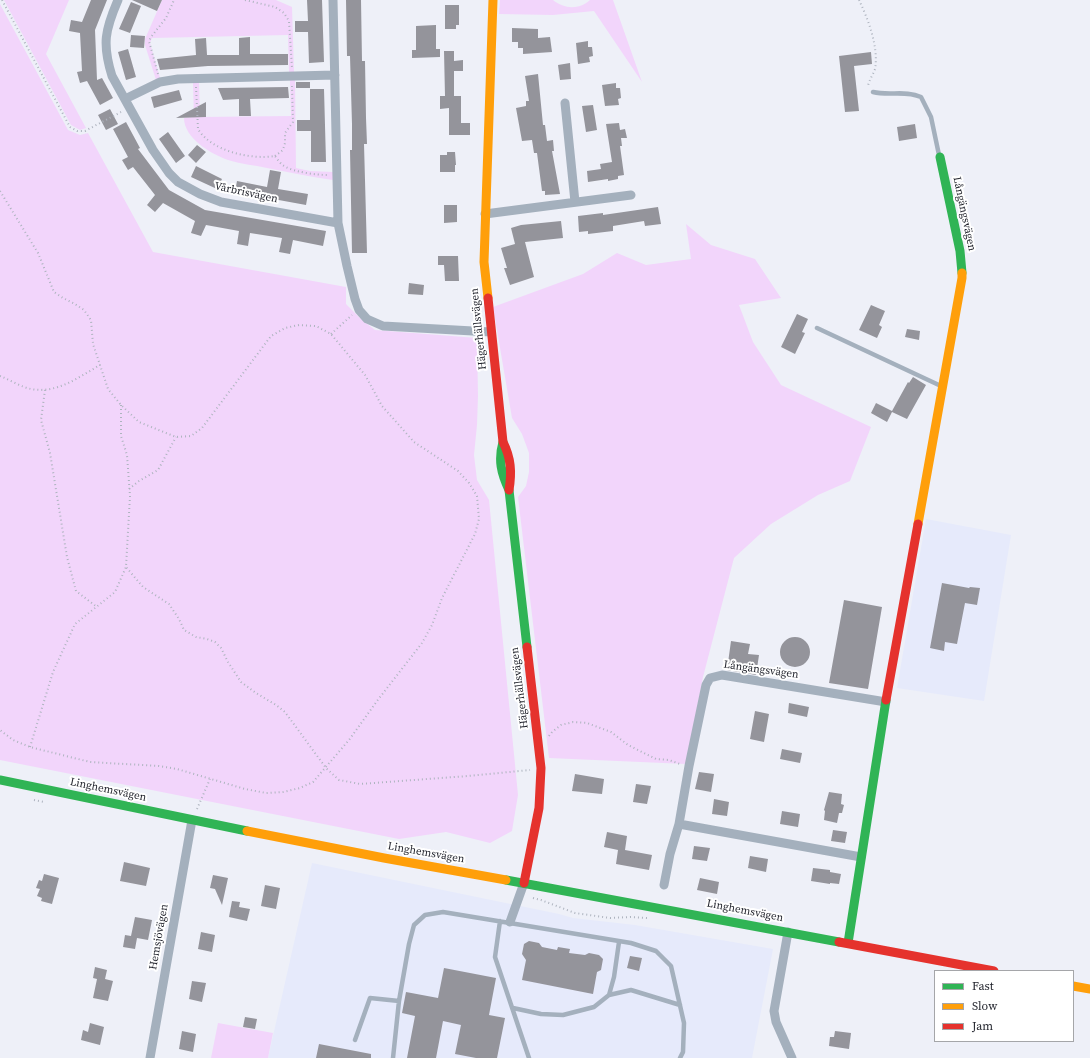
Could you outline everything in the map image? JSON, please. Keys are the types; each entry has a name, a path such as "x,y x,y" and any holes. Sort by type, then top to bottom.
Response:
{"street":[{"name":"Vårbrisvägen","path":"118,0 109,23 106,41 109,67 112,76 153,150 161,163 178,182 188,189 213,200 338,223"},
{"path":"333,0 338,223 347,266 359,310 367,319 382,326 491,332"},
{"name":"Hägerhällsvägen","path":"493,0 484,262 503,442 499,455 502,476 509,490 540,748 541,768 539,808 524,883"},
{"path":"125,99 160,82 178,79 335,76"},
{"path":"565,102 575,202"},
{"name":"Långängsvägen","path":"848,943 886,702 942,386 961,289 962,264 940,157"},
{"path":"485,214 631,195"},
{"name":"Långängsvägen","path":"664,885 670,854 679,824 689,766 706,685 710,678 722,675 886,702"},
{"name":"Linghemsvägen","path":"0,780 192,820 989,970"},
{"name":"Hemsjövägen","path":"150,1058 192,820"},
{"path":"679,824 861,857"},
{"path":"510,922 524,883"},
{"path":"788,932 774,1011 776,1022 792,1058"},
{"path":"1074,986 1090,990"}],"lane":[{"name":"Långängsvägen","path":"873,92 880,94 909,93 921,97 931,116 940,157"},
{"path":"817,328 942,386"},
{"path":"393,1058 399,1002 409,944 414,925 425,915 443,912 631,943 656,951 671,966 680,1005 684,1023 683,1052 680,1058"},
{"path":"500,921 495,957 529,1058"},
{"path":"609,995 614,977 619,942"},
{"path":"512,1008 541,1014 563,1015 594,1007 609,995 631,990 680,1005"},
{"path":"355,1040 370,998 399,1002"}],"path":[{"path":"2,0 70,127 77,131 85,131 130,108"},
{"path":"160,82 149,41 166,18 174,0"},
{"path":"859,0 867,17 872,33 876,59 874,70 868,86 870,91 873,92"},
{"path":"196,78 198,129 210,142 223,148 248,155 264,158 274,156 283,165 290,169 314,174 337,175"},
{"path":"0,191 38,253 54,292 84,310 91,320 93,344 108,389 121,405 139,422 176,437 191,436 202,428 271,336 285,328 299,325 316,326 331,334 365,374 382,406 414,442 458,471 469,483 477,496 479,519 475,534 442,598 432,625 422,643 326,768 313,782 300,788 283,792 266,793 245,789 159,766 90,762 30,747 13,740 0,730"},
{"path":"331,334 359,310"},
{"path":"0,376 31,389 45,390 68,384 100,365"},
{"path":"45,390 41,420 50,453 67,557 76,591 97,607"},
{"path":"30,747 53,672 75,624 116,592 126,567 130,496 127,455 121,436 121,405"},
{"path":"129,489 139,480 158,470 176,437"},
{"path":"126,567 143,587 169,604 184,630 196,637 215,642 221,648 241,682 256,694 276,705 285,712 326,768 339,780 360,784 468,776 541,768"},
{"path":"540,748 552,732 561,725 573,722 587,723 612,732 628,745 656,759 669,760 689,766"},
{"path":"192,820 210,779"}],"shaded area":[{"path":"4,0 69,0 46,54 86,128 80,130 71,125"},
{"path":"162,0 276,0 292,7 294,72 289,72 288,35 152,38 150,43 160,78 156,80 145,45 145,39"},
{"path":"500,0 553,0 567,7 576,7 590,0 613,0 642,82 594,11 553,15 499,14"},
{"path":"0,4 68,130 80,135 88,133 153,252 346,287 346,304 375,330 477,338 478,396 474,455 477,480 489,500 518,795 512,831 490,843 446,832 399,839 0,760"},
{"path":"290,80 295,80 296,168 310,171 333,172 333,180 228,160 214,154 200,144 188,132 184,118 194,117 193,83 199,83 200,117 291,116"},
{"path":"686,224 711,245 755,259 781,298 739,305 753,342 781,385 871,427 850,481 818,495 771,524 734,558 703,677 686,764 549,758 518,497 526,486 529,472 529,453 522,434 512,418 493,307 583,274 617,253 646,265 691,259"},
{"path":"926,519 1011,535 984,701 897,688"},
{"path":"312,863 573,918 635,925 773,949 752,1058 268,1058"},
{"path":"218,1023 273,1033 268,1058 211,1058"}],"building":[{"path":"91,0 107,0 95,30 97,80 102,78 113,98 100,105 87,81 80,83 77,72 82,71 80,33 69,31 71,20 82,22"},
{"path":"132,0 162,0 157,11"},
{"path":"307,0 322,0 324,62 309,63 308,32 295,32 295,21 308,21"},
{"path":"346,0 361,0 362,61 365,61 367,144 364,144 367,253 352,253 350,150 352,150 352,124 350,56 347,56"},
{"path":"131,2 141,6 130,33 119,29"},
{"path":"445,5 459,5 459,25 456,25 456,29 445,29"},
{"path":"436,25 436,49 440,49 440,57 412,58 412,50 416,50 416,26"},
{"path":"512,28 538,29 538,38 550,37 552,52 523,54 523,48 518,48 518,42 512,42"},
{"path":"131,35 145,36 144,48 130,47"},
{"path":"250,37 250,54 288,54 288,65 208,66 160,70 157,59 196,55 195,39 206,38 207,55 239,55 239,38"},
{"path":"588,41 588,47 592,47 593,56 589,57 590,62 578,64 576,43"},
{"path":"128,49 136,77 126,80 118,52"},
{"path":"444,51 454,51 454,61 463,60 463,71 454,71 454,96 461,96 461,123 470,123 470,135 449,135 449,108 440,109 440,96 445,96"},
{"path":"871,52 872,64 854,66 859,111 845,112 839,56"},
{"path":"570,63 571,79 560,80 558,65"},
{"path":"538,74 543,125 545,125 547,141 553,140 554,151 552,151 560,194 545,195 545,191 542,191 537,153 534,153 532,140 522,141 516,108 526,106 526,101 529,101 525,76"},
{"path":"296,82 310,82 310,88 296,88"},
{"path":"616,83 616,88 620,88 621,98 618,99 619,105 605,106 602,85"},
{"path":"288,87 289,98 250,99 251,116 239,116 239,99 223,100 218,88"},
{"path":"310,89 324,89 326,162 311,162 311,131 297,131 297,120 310,120"},
{"path":"179,90 182,100 154,108 151,97"},
{"path":"206,102 206,117 176,118"},
{"path":"593,105 597,130 586,132 582,106"},
{"path":"110,109 118,124 106,130 98,115"},
{"path":"126,122 140,148 138,149 169,190 205,210 326,231 323,246 293,240 290,254 279,252 282,238 250,233 248,246 237,244 239,231 206,225 201,236 191,233 195,221 163,203 155,212 147,205 155,195 133,167 128,170 122,160 128,157 113,129"},
{"path":"619,123 620,130 625,129 627,138 621,138 622,146 620,146 624,175 618,176 618,179 608,181 608,179 588,182 587,171 601,169 600,164 612,162 606,124"},
{"path":"915,124 917,138 899,141 897,127"},
{"path":"168,132 185,156 176,163 159,139"},
{"path":"197,145 206,152 196,163 188,155"},
{"path":"447,152 455,152 455,172 440,172 440,155 447,155"},
{"path":"196,166 222,179 217,189 191,177"},
{"path":"270,170 281,172 278,189 308,194 306,205 235,192 237,181 267,187"},
{"path":"444,205 457,205 457,222 444,223"},
{"path":"658,207 661,224 645,226 644,221 613,226 613,231 588,234 588,231 579,232 578,216 603,213 603,215"},
{"path":"561,221 563,238 525,242 534,277 510,285 504,268 507,268 501,248 515,244 511,228 521,225"},
{"path":"438,256 458,256 459,281 445,281 444,265 438,265"},
{"path":"409,283 424,285 423,295 408,294"},
{"path":"871,305 885,311 879,325 882,327 877,338 859,330"},
{"path":"797,314 808,319 802,332 805,333 795,354 781,347"},
{"path":"907,329 920,331 919,340 905,337"},
{"path":"913,377 926,385 907,419 892,412 887,422 871,413 876,403 892,411 908,382 909,383"},
{"path":"942,583 969,588 980,588 977,605 965,603 957,644 945,642 944,651 930,648"},
{"path":"844,600 882,607 868,689 829,683"},
{"path":"795,637 801,638 809,646 809,658 801,666 795,667 789,666 781,658 780,652 781,646 789,638"},
{"path":"731,641 750,644 748,654 759,655 756,675 727,670"},
{"path":"789,703 809,707 807,717 788,713"},
{"path":"755,711 769,714 764,742 750,739"},
{"path":"782,749 802,753 800,763 780,759"},
{"path":"699,772 714,774 711,792 695,789"},
{"path":"575,774 604,779 602,794 572,791"},
{"path":"636,784 651,786 647,804 633,802"},
{"path":"829,792 842,794 841,804 844,805 842,813 839,813 837,823 824,820 824,810"},
{"path":"714,799 729,802 727,816 712,814"},
{"path":"782,811 800,814 798,827 780,824"},
{"path":"833,830 847,832 845,843 831,841"},
{"path":"607,832 627,836 625,850 652,855 649,870 616,864 618,850 604,847"},
{"path":"694,846 710,848 707,861 692,859"},
{"path":"750,856 768,859 766,872 748,868"},
{"path":"124,862 150,868 146,886 120,881"},
{"path":"813,868 830,870 830,872 841,874 839,884 811,881"},
{"path":"44,874 59,878 52,904 41,901 42,898 37,896 40,889 36,888 39,880 42,881"},
{"path":"213,875 228,878 222,905 215,889 210,888"},
{"path":"700,878 719,882 717,894 697,890"},
{"path":"265,885 280,888 276,909 261,906"},
{"path":"232,901 240,902 239,907 250,909 247,921 229,917"},
{"path":"135,917 152,920 148,940 137,938 135,949 123,947 125,935 131,936"},
{"path":"201,932 215,935 212,952 198,949"},
{"path":"529,941 539,943 542,947 557,950 558,947 570,949 569,953 585,955 589,953 599,955 603,959 601,970 597,972 593,994 522,980 526,960 522,954 524,944"},
{"path":"630,956 642,958 639,971 627,968"},
{"path":"95,967 107,970 105,979 113,981 108,1001 93,998 97,979 93,978"},
{"path":"444,968 496,978 489,1015 505,1018 497,1058 476,1058 455,1054 461,1025 443,1021 436,1058 407,1058 415,1016 402,1013 406,992 438,998"},
{"path":"192,981 206,983 202,1002 189,999"},
{"path":"245,1017 257,1019 255,1029 243,1027"},
{"path":"90,1023 104,1027 100,1045 81,1040 83,1030 88,1032"},
{"path":"182,1031 196,1034 193,1052 179,1049"},
{"path":"835,1031 851,1033 849,1049 829,1046 830,1037 834,1037"},
{"path":"319,1044 371,1054 371,1058 316,1058"}],"traffic: fast":[{"path":"940,157 960,251 962,273"},
{"path":"503,442 501,449 501,466 509,490 527,647"},
{"path":"848,943 886,700"},
{"path":"0,780 247,831"},
{"path":"506,880 839,942"}],"traffic: slow":[{"path":"488,298 484,262 493,0"},
{"path":"918,524 962,273"},
{"path":"247,831 506,880"},
{"path":"1074,986 1090,989"}],"traffic: jam":[{"path":"488,298 503,442 508,454 510,465 509,490"},
{"path":"886,700 918,524"},
{"path":"524,883 539,808 541,768 527,647"},
{"path":"839,942 989,970"}]}
